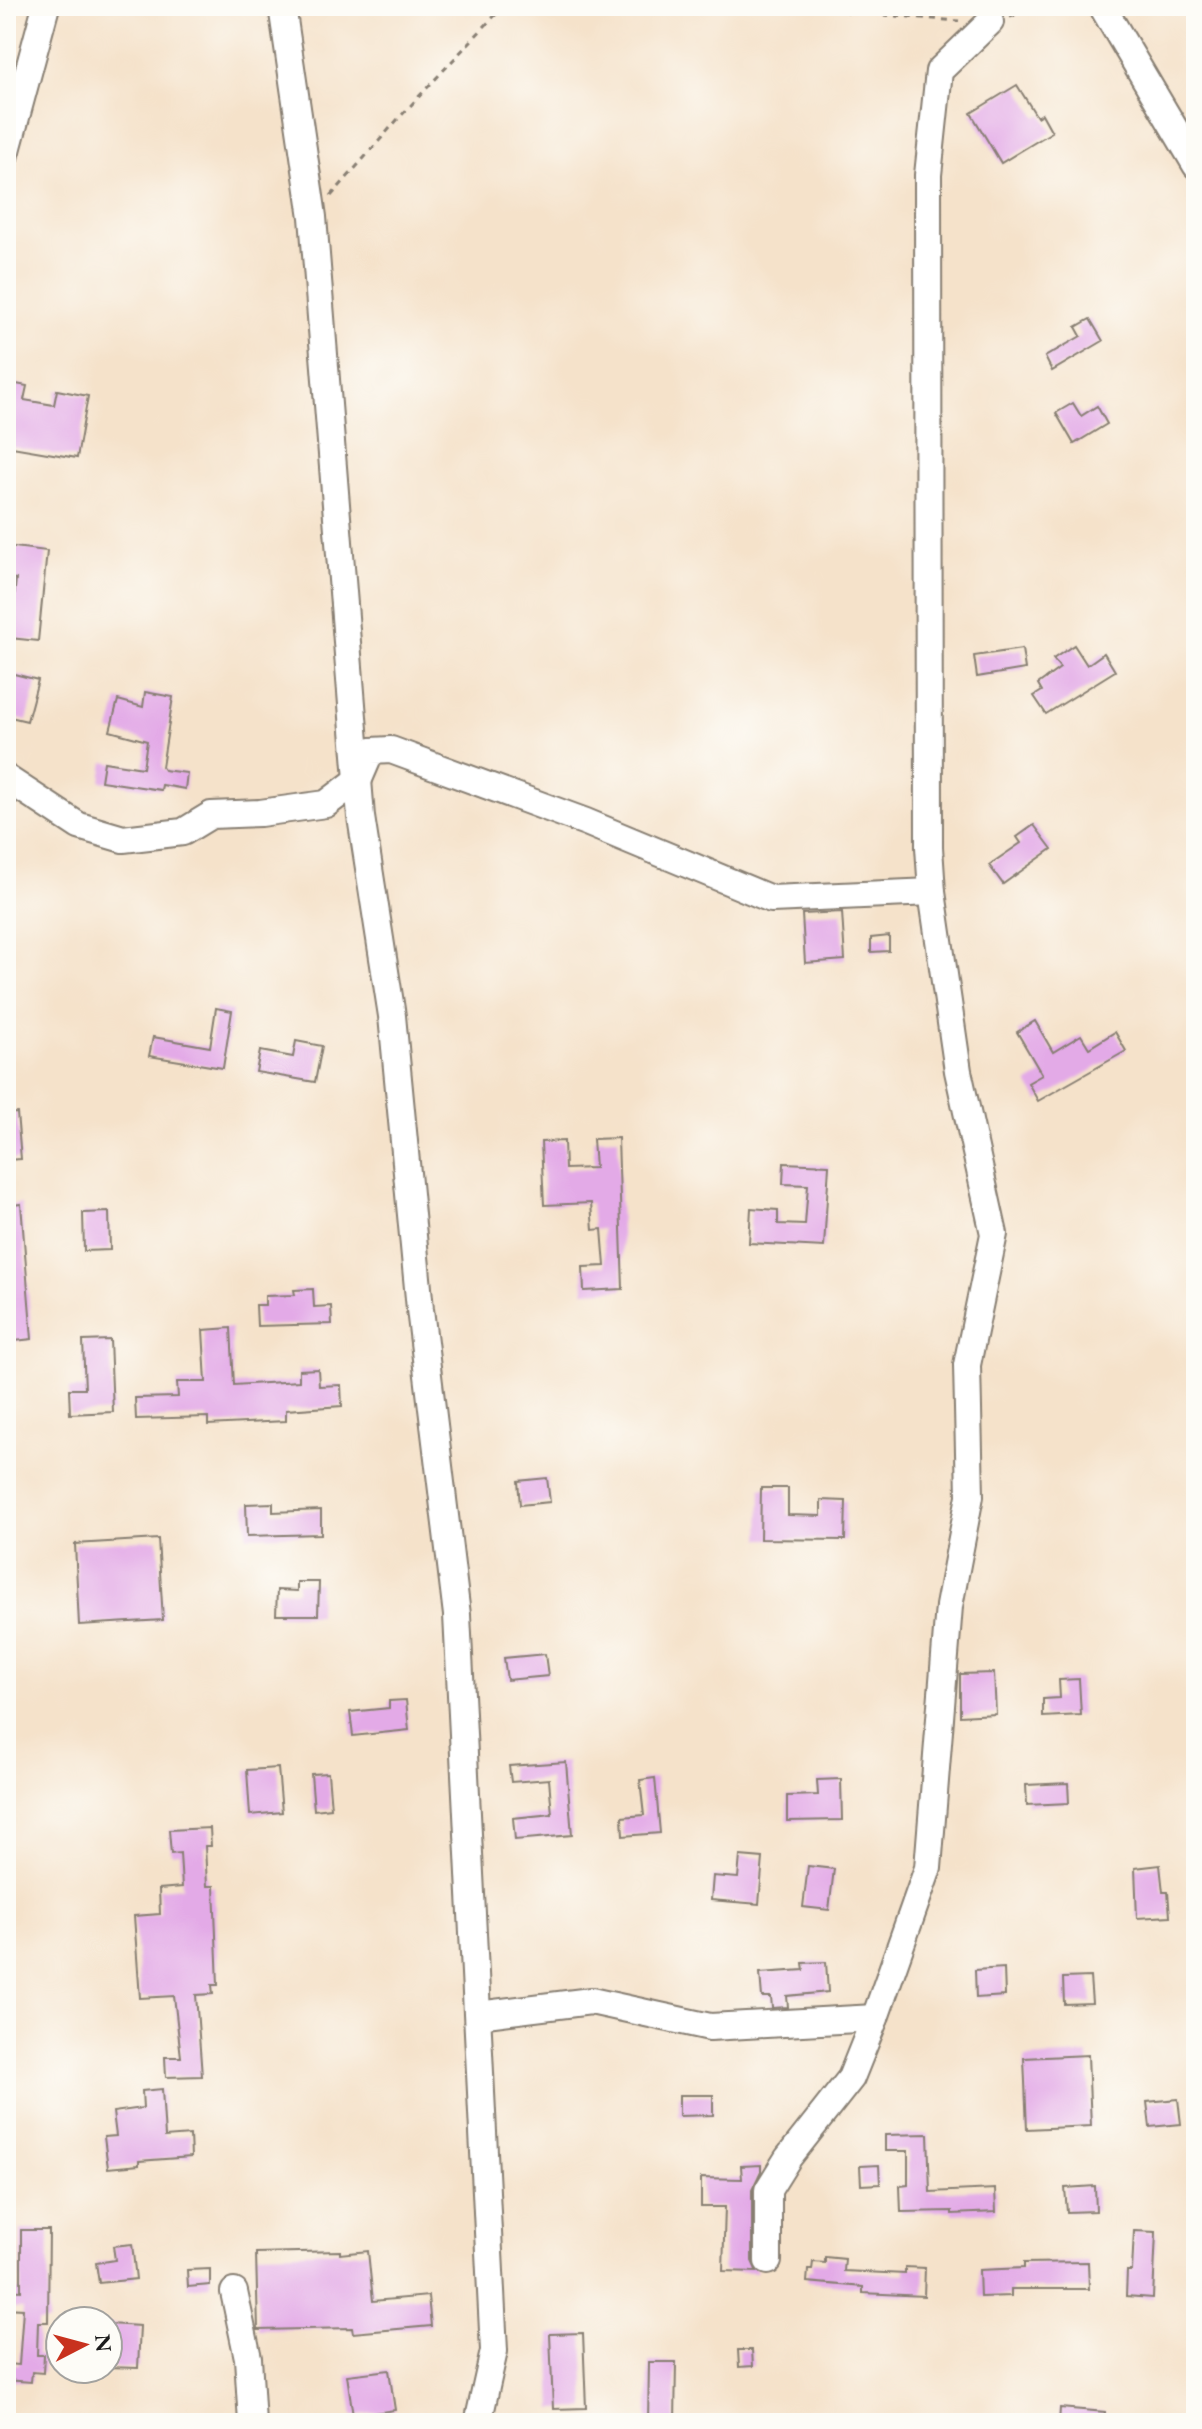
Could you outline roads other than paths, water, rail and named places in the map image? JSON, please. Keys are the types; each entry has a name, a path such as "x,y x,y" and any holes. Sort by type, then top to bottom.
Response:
{"street":[{"path":"6,154 12,108 46,6"},
{"path":"282,6 313,217 361,817 392,1016 420,1309 457,1615 494,2351 478,2423"},
{"path":"1102,6 1196,165"},
{"path":"768,2261 768,2190 788,2158 851,2078 928,1868 949,1606 970,1496 967,1365 994,1234 958,1071 932,892 929,847 928,175 939,71 990,22"},
{"path":"6,778 79,826 123,839 183,832 211,815 260,813 326,804 359,779 371,751 391,750 586,822 771,899 932,892"},
{"path":"478,2015 591,2001 710,2027 875,2018"},
{"path":"234,2292 248,2358 252,2423"}]}
